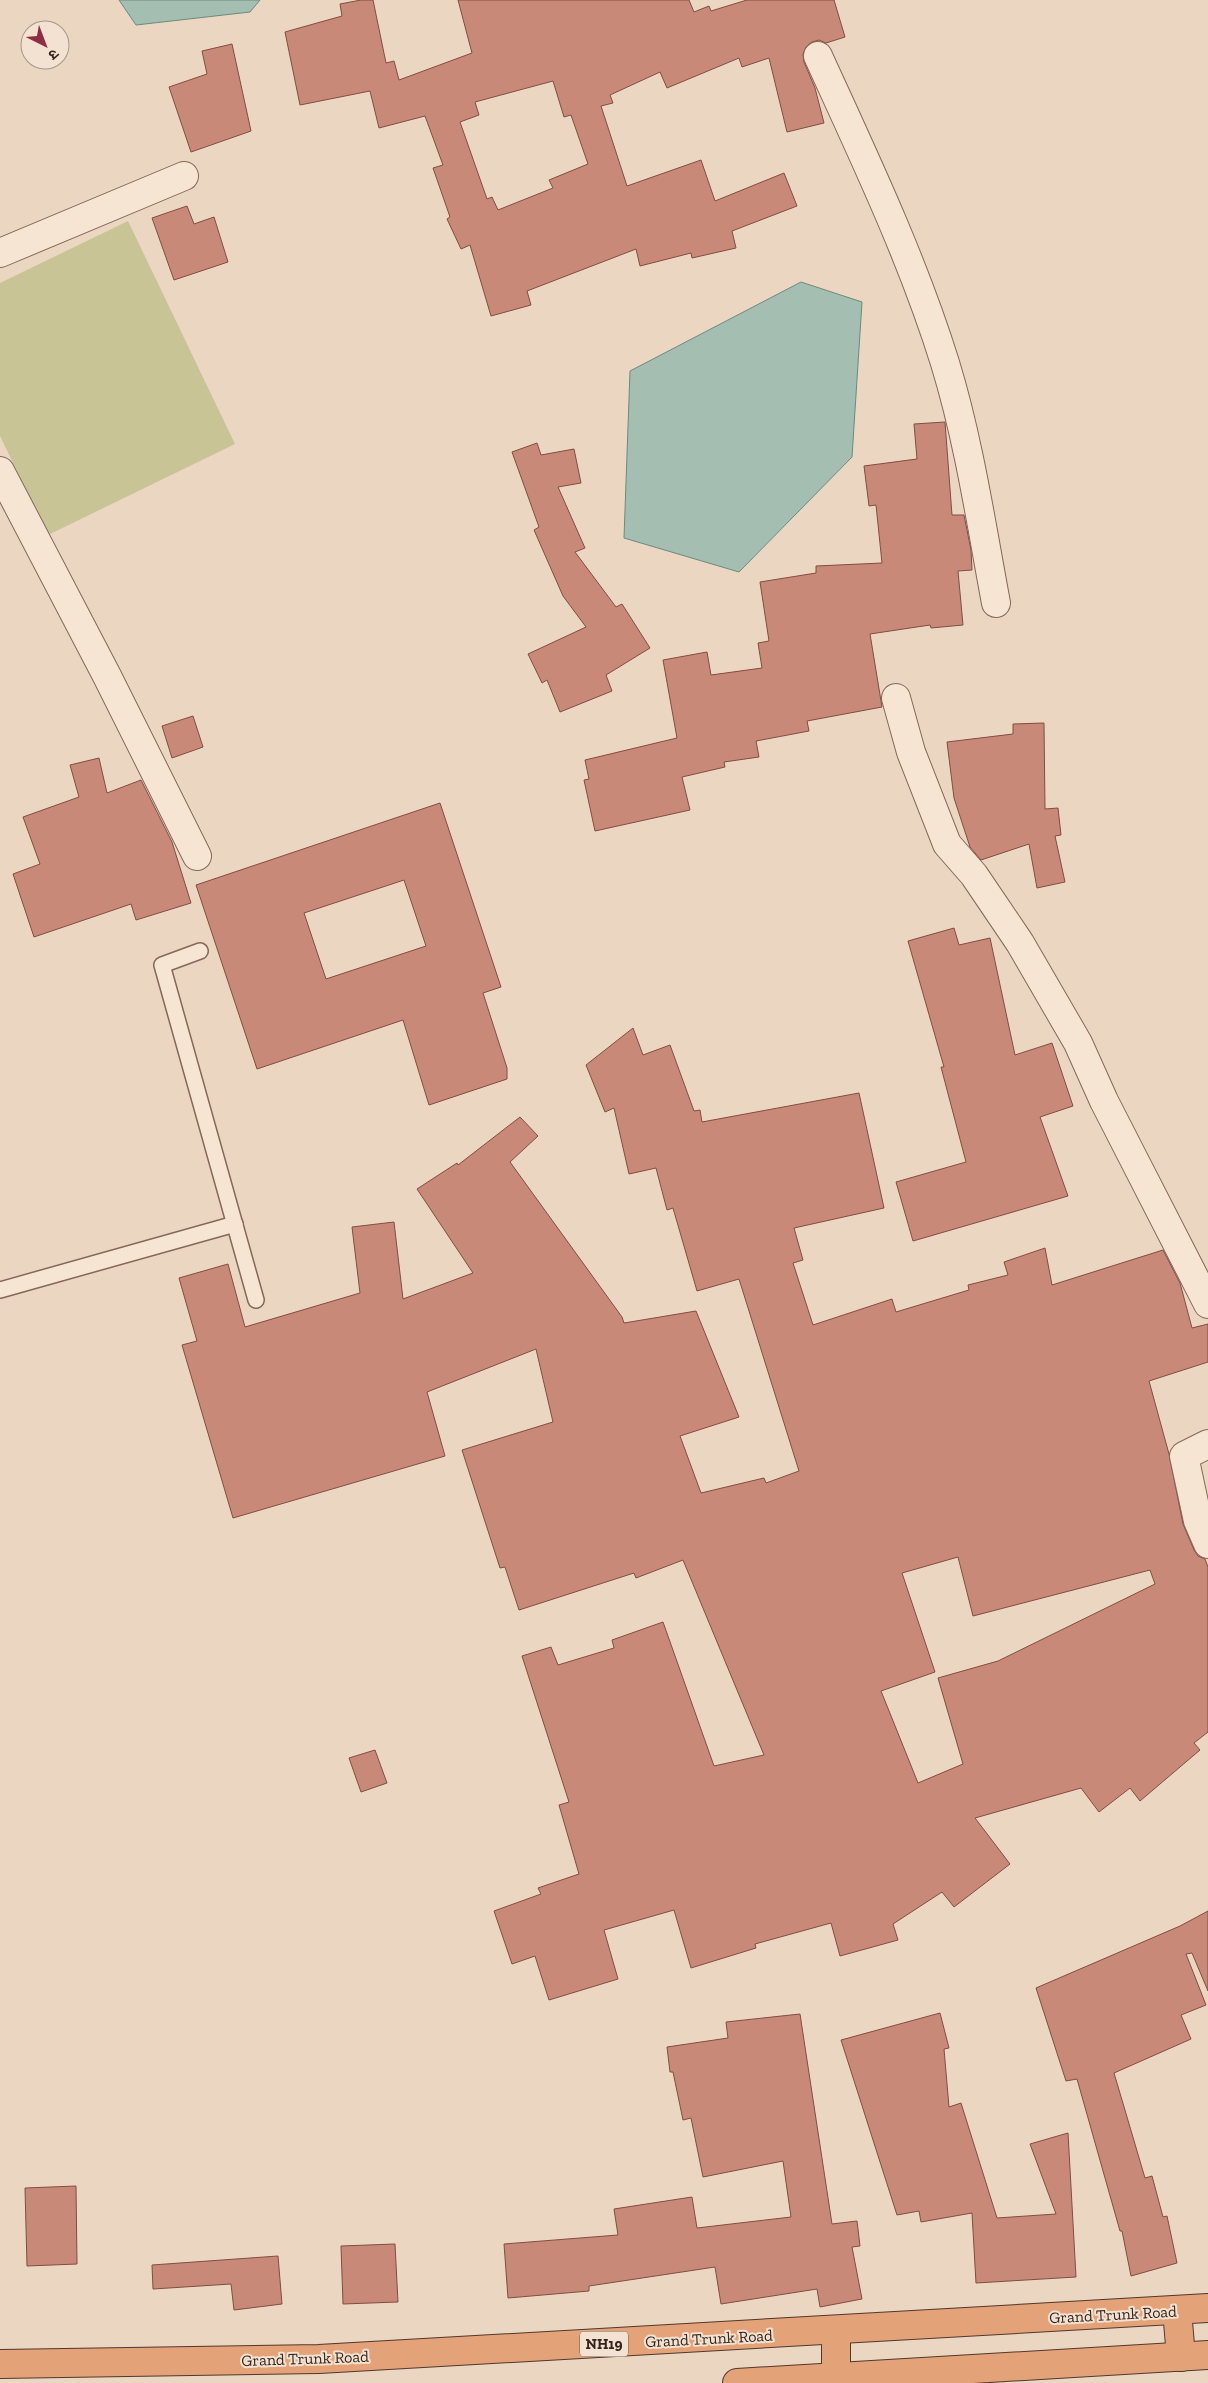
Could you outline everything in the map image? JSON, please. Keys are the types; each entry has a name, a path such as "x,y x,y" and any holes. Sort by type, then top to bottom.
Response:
{"highway":[{"name":"Grand Trunk Road","path":"0,2364 158,2372 319,2359 1208,2308"},
{"path":"1177,2310 1180,2357"},
{"path":"836,2330 836,2377"},
{"path":"737,2383 1208,2355"}],"street":[{"path":"818,56 895,226 922,292 963,430 996,603"},
{"path":"0,253 184,176"},
{"path":"0,471 107,676 197,856"},
{"path":"896,698 911,752 947,844 974,875 1020,943 1078,1043 1104,1100 1208,1304"},
{"path":"1208,1444 1184,1456 1198,1521 1208,1544"}],"lane":[{"path":"200,950 162,964 256,1300"},
{"path":"0,1290 235,1224"}],"shaded area":[{"path":"119,0 260,0 250,12 136,25"},
{"path":"128,221 235,444 48,535 0,436 0,283"},
{"path":"801,282 862,302 852,457 739,572 624,538 630,371"}],"building":[{"path":"373,0 386,63 394,61 399,80 472,53 458,0 689,0 694,12 709,6 711,11 747,0 834,0 845,37 826,43 819,40 812,42 806,47 803,54 804,62 815,88 824,123 787,132 769,58 742,67 739,58 667,88 660,72 610,95 613,103 601,106 627,186 701,160 715,201 784,173 797,206 732,231 736,248 692,258 691,253 640,266 636,249 527,291 531,305 491,316 470,245 461,249 447,219 450,217 433,168 443,165 425,116 379,128 370,91 300,105 285,32 342,16 340,4","holes":["553,81 564,117 571,115 588,164 549,180 553,188 498,210 492,197 487,199 460,122 479,115 475,102"]},
{"path":"232,44 251,131 191,152 169,87 207,74 202,51"},
{"path":"187,206 194,224 214,217 228,262 174,280 152,218"},
{"path":"945,422 952,515 964,515 971,550 972,570 958,571 963,625 931,628 930,625 870,634 882,707 807,721 809,731 756,741 759,757 724,762 725,767 682,777 690,810 595,831 584,780 589,779 585,760 677,738 663,660 707,652 711,675 762,668 758,643 769,641 760,582 816,573 816,566 882,563 876,505 869,506 864,466 917,459 914,424"},
{"path":"537,443 541,455 574,449 581,483 558,487 585,548 575,552 616,607 622,604 650,648 606,675 612,691 560,712 547,680 542,683 528,654 586,627 563,596 534,530 539,527 512,452"},
{"path":"193,716 203,747 172,758 162,726"},
{"path":"1044,723 1045,809 1058,808 1061,835 1055,836 1065,882 1037,888 1029,844 981,860 970,847 954,798 947,742 1013,734 1013,724"},
{"path":"99,758 107,793 141,780 172,842 191,903 136,920 131,904 34,937 13,874 40,864 23,817 79,797 70,765"},
{"path":"440,803 501,987 483,993 507,1068 507,1079 429,1105 403,1020 257,1069 196,885","holes":["404,880 426,946 326,979 304,913"]},
{"path":"954,928 959,945 990,938 1015,1055 1052,1043 1073,1106 1040,1117 1068,1196 913,1241 896,1182 966,1162 941,1067 944,1067 908,941"},
{"path":"633,1028 643,1055 670,1045 694,1111 700,1110 702,1122 859,1093 884,1208 794,1228 803,1260 793,1263 813,1325 892,1299 896,1312 969,1290 968,1285 1008,1275 1004,1262 1045,1248 1052,1285 1163,1250 1180,1283 1192,1328 1208,1324 1208,1362 1149,1381 1169,1454 1183,1524 1194,1550 1198,1556 1205,1559 1208,1567 1208,1732 1194,1743 1200,1750 1140,1801 1130,1788 1099,1812 1081,1788 975,1818 1010,1864 954,1907 942,1892 893,1924 898,1940 840,1956 831,1923 755,1944 756,1948 691,1968 674,1910 604,1930 618,1979 549,2000 535,1956 512,1964 494,1911 541,1894 538,1888 579,1874 559,1805 569,1802 522,1656 551,1647 558,1665 614,1648 612,1640 663,1622 714,1766 764,1755 683,1560 636,1578 634,1573 519,1610 505,1567 500,1568 462,1450 553,1422 536,1349 427,1392 445,1456 233,1518 182,1345 197,1341 179,1278 228,1264 245,1327 360,1293 352,1227 394,1222 403,1299 473,1273 417,1189 457,1163 458,1165 520,1117 538,1136 510,1162 622,1317 624,1323 696,1311 739,1417 680,1436 701,1493 764,1478 766,1483 799,1471 739,1279 697,1291 673,1208 667,1210 656,1168 629,1174 614,1108 605,1112 586,1065","holes":["958,1557 973,1616 1150,1570 1155,1584 998,1661 938,1678 963,1764 918,1783 881,1691 935,1672 902,1573"]},
{"path":"375,1750 387,1783 361,1792 349,1758"},
{"path":"1208,1911 1208,1991 1192,1953 1186,1954 1206,2005 1181,2015 1191,2039 1114,2073 1145,2178 1152,2176 1163,2217 1167,2216 1177,2263 1131,2276 1122,2231 1120,2231 1077,2079 1066,2081 1036,1988 1180,1926"},
{"path":"940,2013 949,2048 944,2049 949,2107 961,2103 997,2218 1056,2214 1030,2144 1068,2133 1076,2277 976,2283 972,2213 921,2222 919,2211 897,2215 841,2040"},
{"path":"800,2014 832,2224 857,2221 860,2246 852,2247 862,2299 820,2307 817,2289 721,2304 715,2267 589,2286 589,2291 508,2298 504,2244 618,2235 614,2209 692,2197 697,2228 791,2217 783,2161 703,2177 691,2118 683,2120 673,2072 670,2072 667,2047 728,2038 726,2022"},
{"path":"76,2186 77,2264 27,2266 25,2188"},
{"path":"395,2244 398,2302 343,2304 341,2246"},
{"path":"278,2256 282,2304 234,2310 231,2284 153,2289 152,2265"}]}
